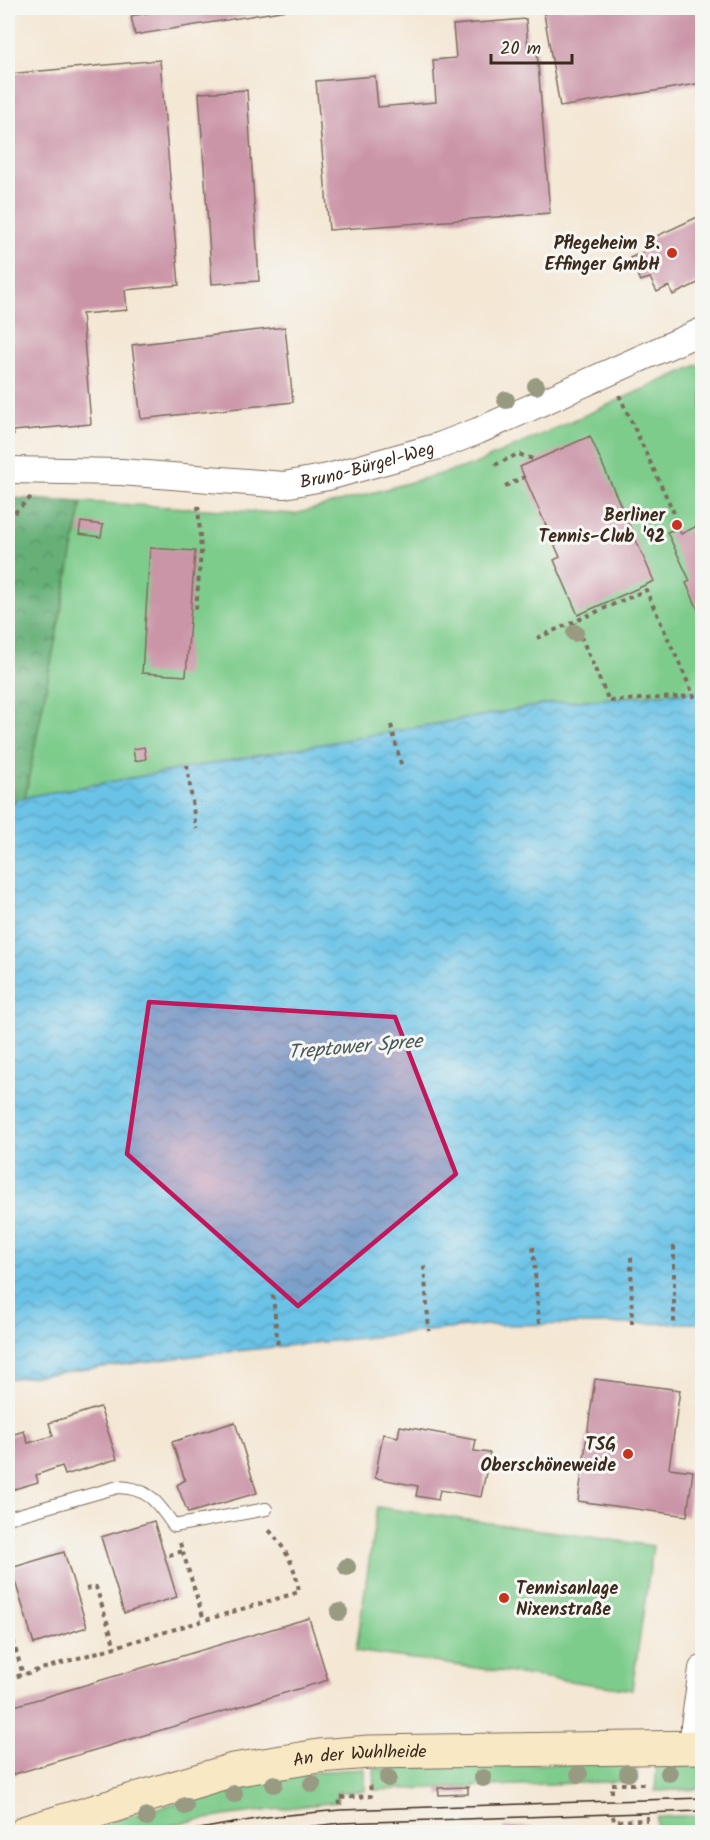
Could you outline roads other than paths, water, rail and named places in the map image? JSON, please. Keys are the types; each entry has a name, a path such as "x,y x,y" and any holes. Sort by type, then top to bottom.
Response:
{"main road":[{"name":"An der Wuhlheide","path":"26,1833 222,1773 319,1756 369,1752 698,1747"}],"street":[{"name":"Bruno-Bürgel-Weg","path":"8,470 122,472 284,485 328,477 439,446 702,331"},
{"path":"698,1747 694,1726 702,1670"}],"lane":[{"path":"8,1518 118,1487 136,1488 157,1501 174,1526 266,1509"}],"water":[{"name":"Treptower Spree","path":"702,691 702,1323 486,1325 217,1353 8,1379 8,803 25,797 553,703"}],"tram line":[{"path":"8,10 22,8"},
{"path":"183,1832 267,1817 340,1810 702,1798"},
{"path":"262,1832 341,1823 702,1811"}],"place":[{"name":"Pflegeheim B. Effinger GmbH","path":"672,253"},
{"name":"Berliner Tennis-Club '92","path":"677,525"},
{"name":"TSG Oberschöneweide","path":"628,1454"},
{"name":"Tennisanlage Nixenstraße","path":"504,1598"}]}
